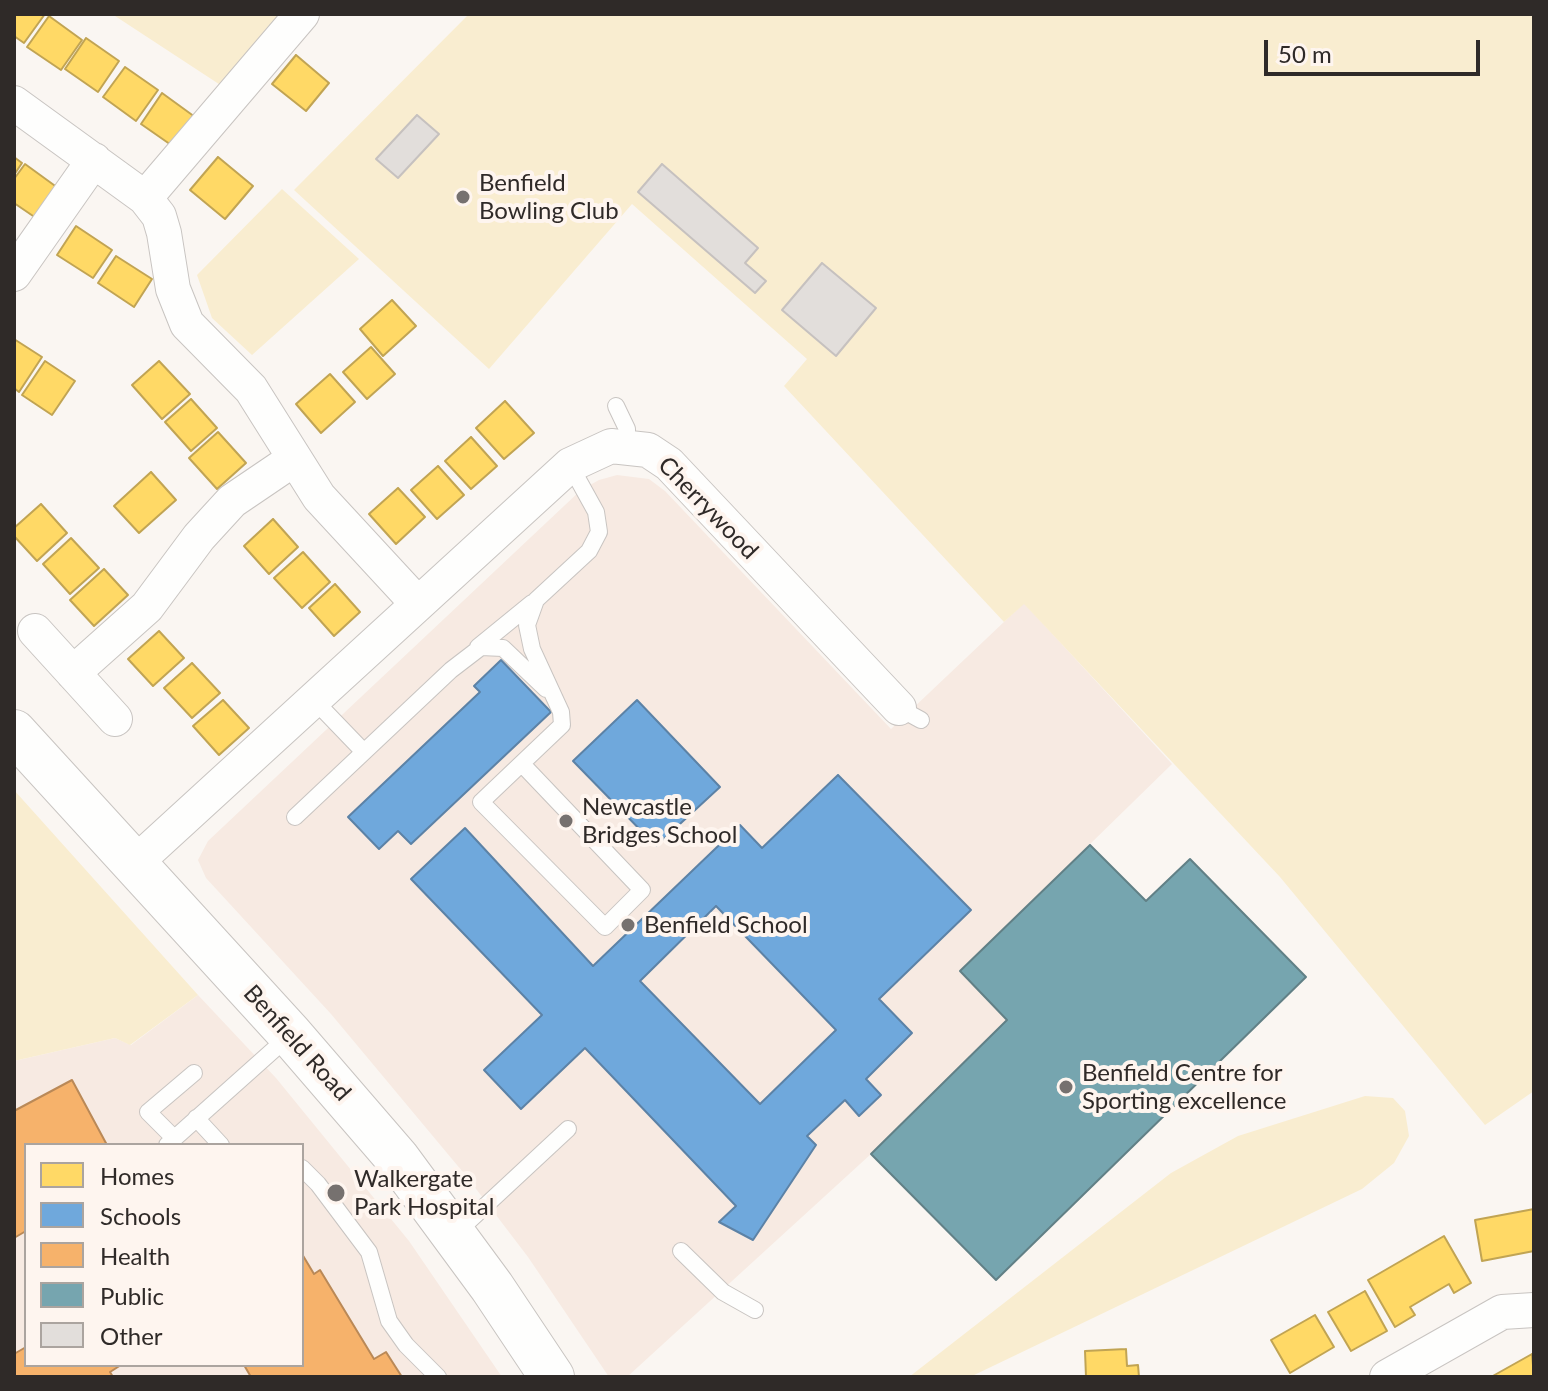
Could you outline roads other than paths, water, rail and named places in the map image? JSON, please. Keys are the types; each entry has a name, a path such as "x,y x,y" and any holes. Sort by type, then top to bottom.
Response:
{"street":[{"path":"145,198 302,14"},
{"path":"14,103 145,198 161,224 173,289 187,324 265,406 319,497 417,603"},
{"path":"14,274 94,160"},
{"name":"Cherrywood","path":"134,864 570,465 596,450 627,445 648,450 669,464 910,714"},
{"path":"73,673 162,591 215,518 248,487 294,459"},
{"path":"35,631 115,719"},
{"name":"Benfield Road","path":"14,732 290,1034 397,1158 455,1234 552,1377"},
{"path":"1387,1377 1502,1312 1534,1310"}],"lane":[{"path":"616,406 627,429 627,445"},
{"path":"295,817 451,670 536,600 589,551 599,532 596,512 570,465"},
{"path":"522,764 642,890 605,927 481,802 562,725 561,712 528,637 528,616 536,600"},
{"path":"473,652 489,646 503,648 553,696"},
{"path":"313,699 364,752"},
{"path":"194,1073 148,1112 170,1141 290,1034"},
{"path":"196,1118 219,1143"},
{"path":"455,1234 568,1129"},
{"path":"304,1170 369,1252 389,1321 406,1345 438,1377"},
{"path":"681,1251 723,1292 755,1310"}],"place":[{"name":"Benfield Bowling Club","path":"463,197"},
{"name":"Newcastle Bridges School","path":"566,821"},
{"name":"Benfield School","path":"628,925"},
{"name":"Benfield Centre for Sporting excellence","path":"1066,1087"},
{"name":"Walkergate Park Hospital","path":"336,1193"}]}
